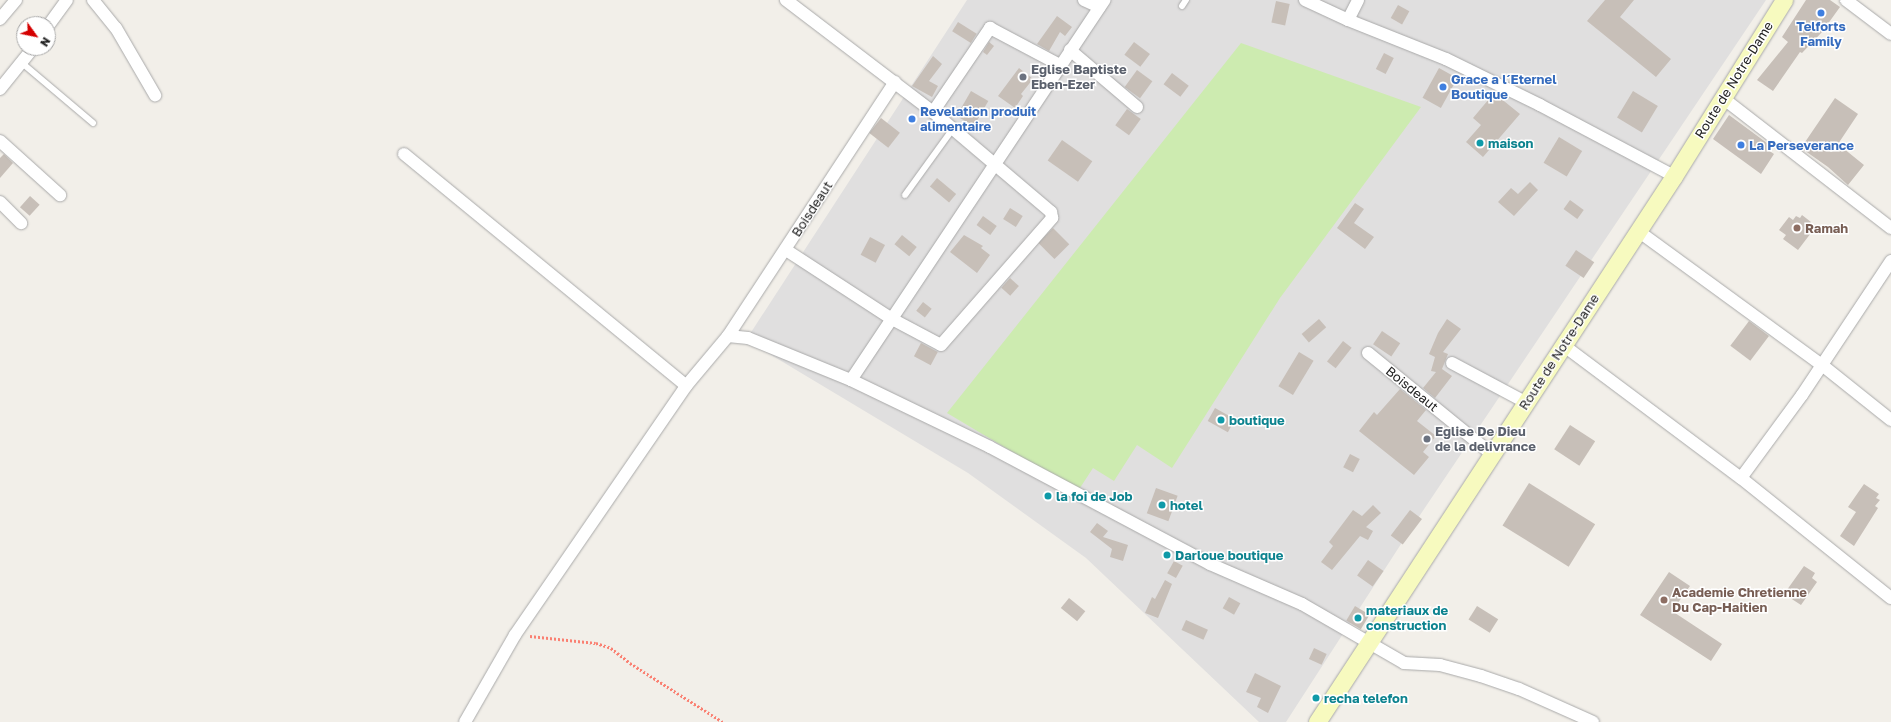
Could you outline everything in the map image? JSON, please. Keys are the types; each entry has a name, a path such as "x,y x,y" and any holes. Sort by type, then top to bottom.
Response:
{"street":[{"path":"0,18 16,0"},
{"path":"55,16 67,0"},
{"path":"92,0 116,28 155,95"},
{"path":"851,380 1101,4 1084,0"},
{"path":"1305,0 1348,20 1454,63 1674,176"},
{"path":"1348,20 1358,0"},
{"name":"Route de Notre-Dame","path":"1317,722 1362,637 1493,456 1562,345 1724,99 1784,0"},
{"path":"1846,0 1891,34"},
{"path":"786,250 892,319 941,344 1052,218 1051,212 952,130 933,112 789,1"},
{"path":"933,112 990,28 1060,65"},
{"path":"1070,50 1137,107"},
{"path":"0,89 27,56"},
{"name":"Boisdeaut","path":"465,722 515,635 686,386 728,336 786,250 895,82"},
{"path":"1724,99 1891,228"},
{"path":"2,146 60,195"},
{"path":"404,154 686,386"},
{"path":"0,202 21,223"},
{"path":"1638,231 1822,365 1891,420"},
{"path":"1741,478 1822,365 1891,261"},
{"path":"728,336 748,338 851,380 990,447 1210,564 1302,604 1362,637 1404,663 1440,665 1481,676 1519,689 1593,722"},
{"path":"1562,345 1741,478 1891,598"},
{"name":"Boisdeaut","path":"1368,353 1493,456"},
{"path":"1452,363 1527,403"}],"lane":[{"path":"1182,6 1186,0"},
{"path":"22,63 93,123"},
{"path":"905,194 952,130"}],"path":[{"path":"515,635 596,643 611,648 630,663 723,722"}],"shaded area":[{"path":"967,0 1766,0 1412,527 1286,722 1259,722 1086,558 968,473 746,340"}],"green space":[{"path":"1241,43 1421,107 1280,298 1172,468 1137,445 1114,481 1093,468 1078,491 947,413"}],"building":[{"path":"1605,0 1634,0 1620,17 1671,59 1656,77 1587,21"},
{"path":"1806,0 1830,0 1840,7 1822,32 1802,53 1800,52 1773,91 1757,80 1788,42 1782,37"},
{"path":"1276,1 1290,4 1285,25 1271,23"},
{"path":"1398,5 1409,11 1402,24 1391,18"},
{"path":"1057,16 1072,27 1065,36 1060,32 1049,51 1037,44"},
{"path":"958,22 977,34 971,43 952,31"},
{"path":"989,42 994,46 987,55 983,52"},
{"path":"1134,42 1150,54 1140,67 1124,55"},
{"path":"1384,53 1394,58 1386,74 1376,69"},
{"path":"933,56 942,64 929,81 938,86 932,97 912,86"},
{"path":"1019,68 1033,79 1021,94 1023,96 1015,108 998,96"},
{"path":"1439,68 1457,78 1441,108 1423,98"},
{"path":"1137,70 1152,81 1140,98 1125,87"},
{"path":"1172,73 1189,86 1180,97 1164,84"},
{"path":"971,91 988,101 974,126 956,116"},
{"path":"1633,91 1658,106 1642,133 1617,118"},
{"path":"1494,93 1520,114 1483,157 1466,142 1481,125 1473,118"},
{"path":"1835,98 1858,114 1838,144 1864,165 1848,185 1828,167 1801,148"},
{"path":"1127,109 1141,119 1129,135 1115,125"},
{"path":"1729,115 1771,146 1768,150 1774,154 1761,174 1713,139"},
{"path":"881,118 900,133 888,148 869,133"},
{"path":"1559,137 1582,151 1567,177 1544,163"},
{"path":"1062,140 1092,161 1078,182 1048,160"},
{"path":"4,154 13,163 0,178 0,158"},
{"path":"937,178 956,194 949,202 930,186"},
{"path":"1530,182 1538,190 1514,216 1498,202 1511,188 1518,194"},
{"path":"30,196 40,205 30,216 20,207"},
{"path":"1570,200 1584,210 1577,219 1564,209"},
{"path":"1355,203 1364,209 1354,223 1374,237 1365,249 1337,228"},
{"path":"1010,208 1023,216 1016,227 1003,219"},
{"path":"1802,215 1811,222 1809,225 1814,229 1798,250 1783,239 1786,235 1779,230 1789,217 1793,220 1796,216 1800,218"},
{"path":"983,216 997,226 990,235 977,225"},
{"path":"1053,228 1069,244 1054,259 1038,243"},
{"path":"902,235 917,247 909,256 894,244"},
{"path":"964,235 983,246 981,248 990,255 977,273 950,252"},
{"path":"870,237 885,245 876,263 861,255"},
{"path":"1576,250 1594,262 1584,278 1565,266"},
{"path":"1010,278 1019,286 1010,296 1001,288"},
{"path":"923,302 932,309 925,317 916,311"},
{"path":"1319,319 1326,327 1309,342 1302,334"},
{"path":"1447,319 1461,329 1443,352 1448,354 1442,369 1452,376 1435,398 1423,388 1436,372 1431,371 1435,357 1429,354 1438,333"},
{"path":"1749,321 1769,336 1750,361 1730,346"},
{"path":"1382,331 1400,343 1391,357 1373,344"},
{"path":"1343,341 1352,348 1336,368 1327,361"},
{"path":"921,343 938,352 931,365 914,356"},
{"path":"1299,352 1314,361 1293,395 1278,386"},
{"path":"1400,389 1426,410 1417,421 1436,436 1423,452 1429,457 1414,475 1359,431 1374,412 1377,415"},
{"name":"boutique","path":"1215,408 1235,419 1228,432 1208,421"},
{"path":"1570,425 1595,441 1579,466 1554,449"},
{"path":"1350,454 1360,459 1353,472 1343,467"},
{"path":"1529,483 1595,524 1569,567 1503,525"},
{"path":"1864,484 1879,494 1876,498 1880,500 1875,506 1878,508 1854,546 1840,536 1856,512 1848,507"},
{"name":"hotel","path":"1156,488 1178,496 1168,521 1147,513"},
{"path":"1373,505 1381,513 1366,527 1373,531 1368,540 1360,536 1332,570 1321,562 1333,546 1329,542 1353,510 1362,516"},
{"path":"1410,510 1422,519 1403,545 1391,536"},
{"path":"1097,523 1108,531 1103,537 1128,545 1123,561 1110,557 1112,549 1090,532"},
{"path":"1368,560 1384,571 1373,586 1357,576"},
{"path":"1174,561 1183,566 1176,578 1167,573"},
{"path":"1804,566 1815,573 1812,578 1817,582 1801,605 1784,594"},
{"path":"1669,572 1690,586 1672,611 1722,644 1711,661 1640,615"},
{"path":"1165,580 1172,584 1158,618 1145,613 1152,597 1155,599"},
{"path":"1229,597 1240,603 1234,615 1223,608"},
{"path":"1069,598 1085,611 1077,621 1061,608"},
{"name":"materiaux de construction","path":"1355,606 1370,615 1361,629 1346,621"},
{"path":"1477,606 1498,619 1490,633 1469,620"},
{"path":"1186,620 1208,630 1203,640 1182,630"},
{"path":"1314,648 1327,654 1322,665 1309,659"},
{"path":"1255,673 1281,686 1268,713 1257,707 1261,698 1246,692"}],"place":[{"name":"Telforts Family","path":"1821,13"},
{"name":"Eglise Baptiste Eben-Ezer","path":"1023,77"},
{"name":"Grace a l´Eternel Boutique","path":"1443,87"},
{"name":"Revelation produit alimentaire","path":"912,119"},
{"name":"maison","path":"1480,143"},
{"name":"La Perseverance","path":"1741,145"},
{"name":"Ramah","path":"1797,228"},
{"name":"boutique","path":"1221,420"},
{"name":"Eglise De Dieu de la delivrance","path":"1427,439"},
{"name":"la foi de Job","path":"1048,496"},
{"name":"hotel","path":"1162,505"},
{"name":"Darloue boutique","path":"1167,555"},
{"name":"Academie Chretienne Du Cap-Haitien","path":"1664,600"},
{"name":"materiaux de construction","path":"1358,618"},
{"name":"recha telefon","path":"1316,698"}]}
